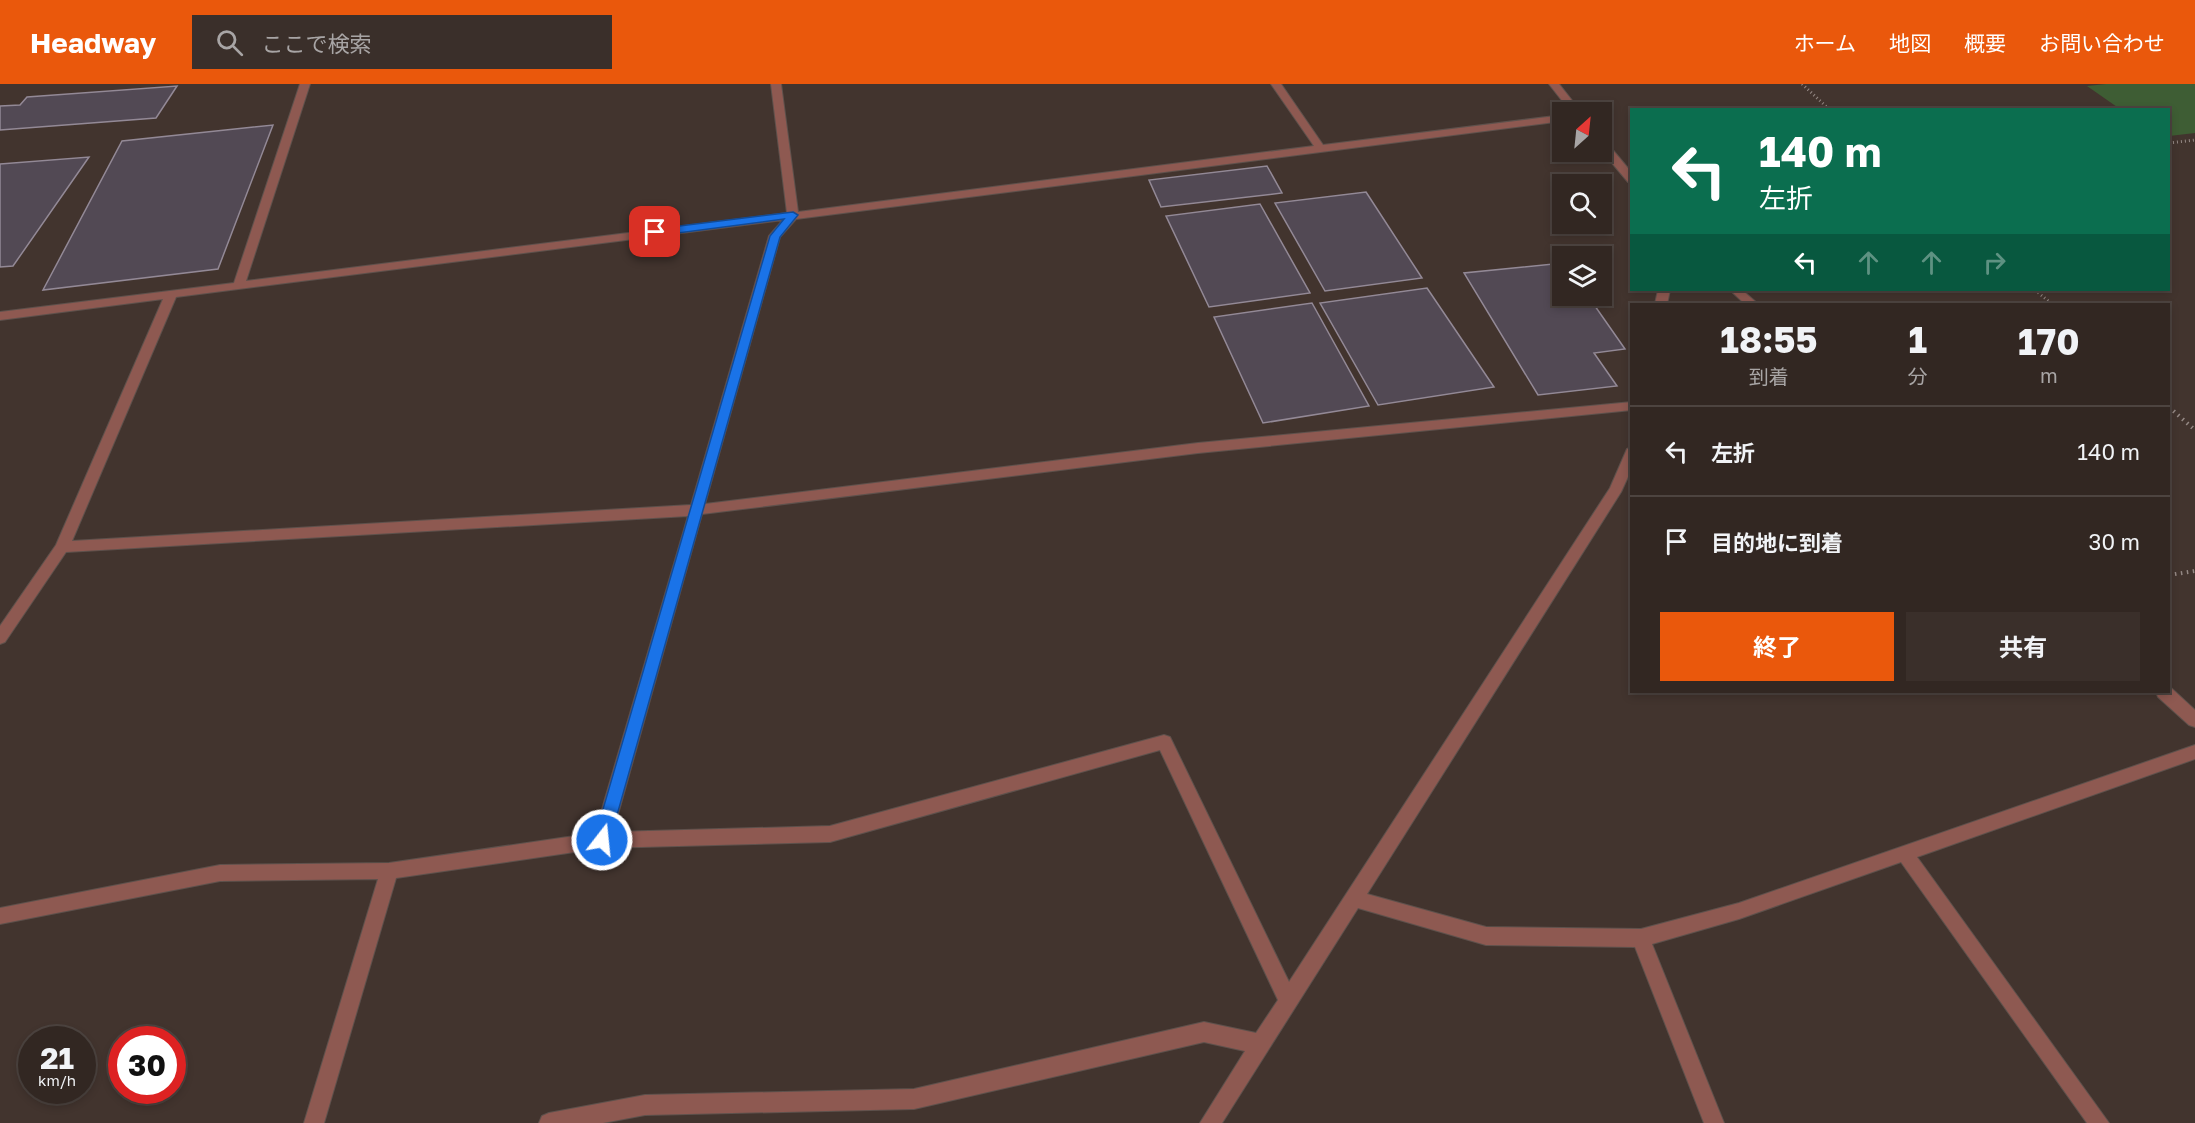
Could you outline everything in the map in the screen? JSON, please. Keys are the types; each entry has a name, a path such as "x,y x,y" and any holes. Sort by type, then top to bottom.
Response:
{"street":[{"path":"239,286 305,84"},
{"path":"602,840 775,236 793,215 776,84"},
{"path":"1276,84 1320,148"},
{"path":"1554,84 1568,102"},
{"path":"0,316 1552,119"},
{"path":"1612,156 1630,178"},
{"path":"1737,291 1751,303"},
{"path":"0,638 62,548 171,296"},
{"path":"62,548 698,510 1198,448 1630,406"},
{"path":"1210,1123 1616,489 1630,457"},
{"path":"2165,693 2195,720"},
{"path":"0,916 220,873 389,871 602,840 830,834 1164,742 1288,1000"},
{"path":"1353,898 1486,936 1641,938 1739,911 2195,752"},
{"path":"1905,854 2099,1123"},
{"path":"314,1123 389,871"},
{"path":"1641,938 1714,1123"},
{"path":"549,1123 645,1105 914,1099 1204,1032 1260,1044"}],"path":[{"path":"1802,84 1828,108"},
{"path":"2170,143 2195,140"},
{"path":"2036,291 2051,303"},
{"path":"2170,408 2195,430"},
{"path":"2170,575 2195,572"}],"green space":[{"path":"2195,84 2195,133 2170,136 2170,108 2119,108 2087,86"}],"building":[{"path":"177,86 156,118 0,130 0,106 20,105 27,97"},
{"path":"273,125 218,269 43,290 122,141"},
{"path":"89,157 13,266 0,267 0,164"},
{"path":"1267,166 1282,193 1161,207 1149,180"},
{"path":"1366,192 1422,278 1325,291 1275,203"},
{"path":"1260,204 1310,293 1209,307 1166,216"},
{"path":"1552,264 1552,306 1595,306 1625,349 1594,353 1617,386 1538,395 1464,273"},
{"path":"1427,288 1494,387 1378,405 1320,303"},
{"path":"1312,303 1369,406 1263,423 1214,317"}],"route":[{"path":"602,840 775,236 793,215 655,232"}]}
